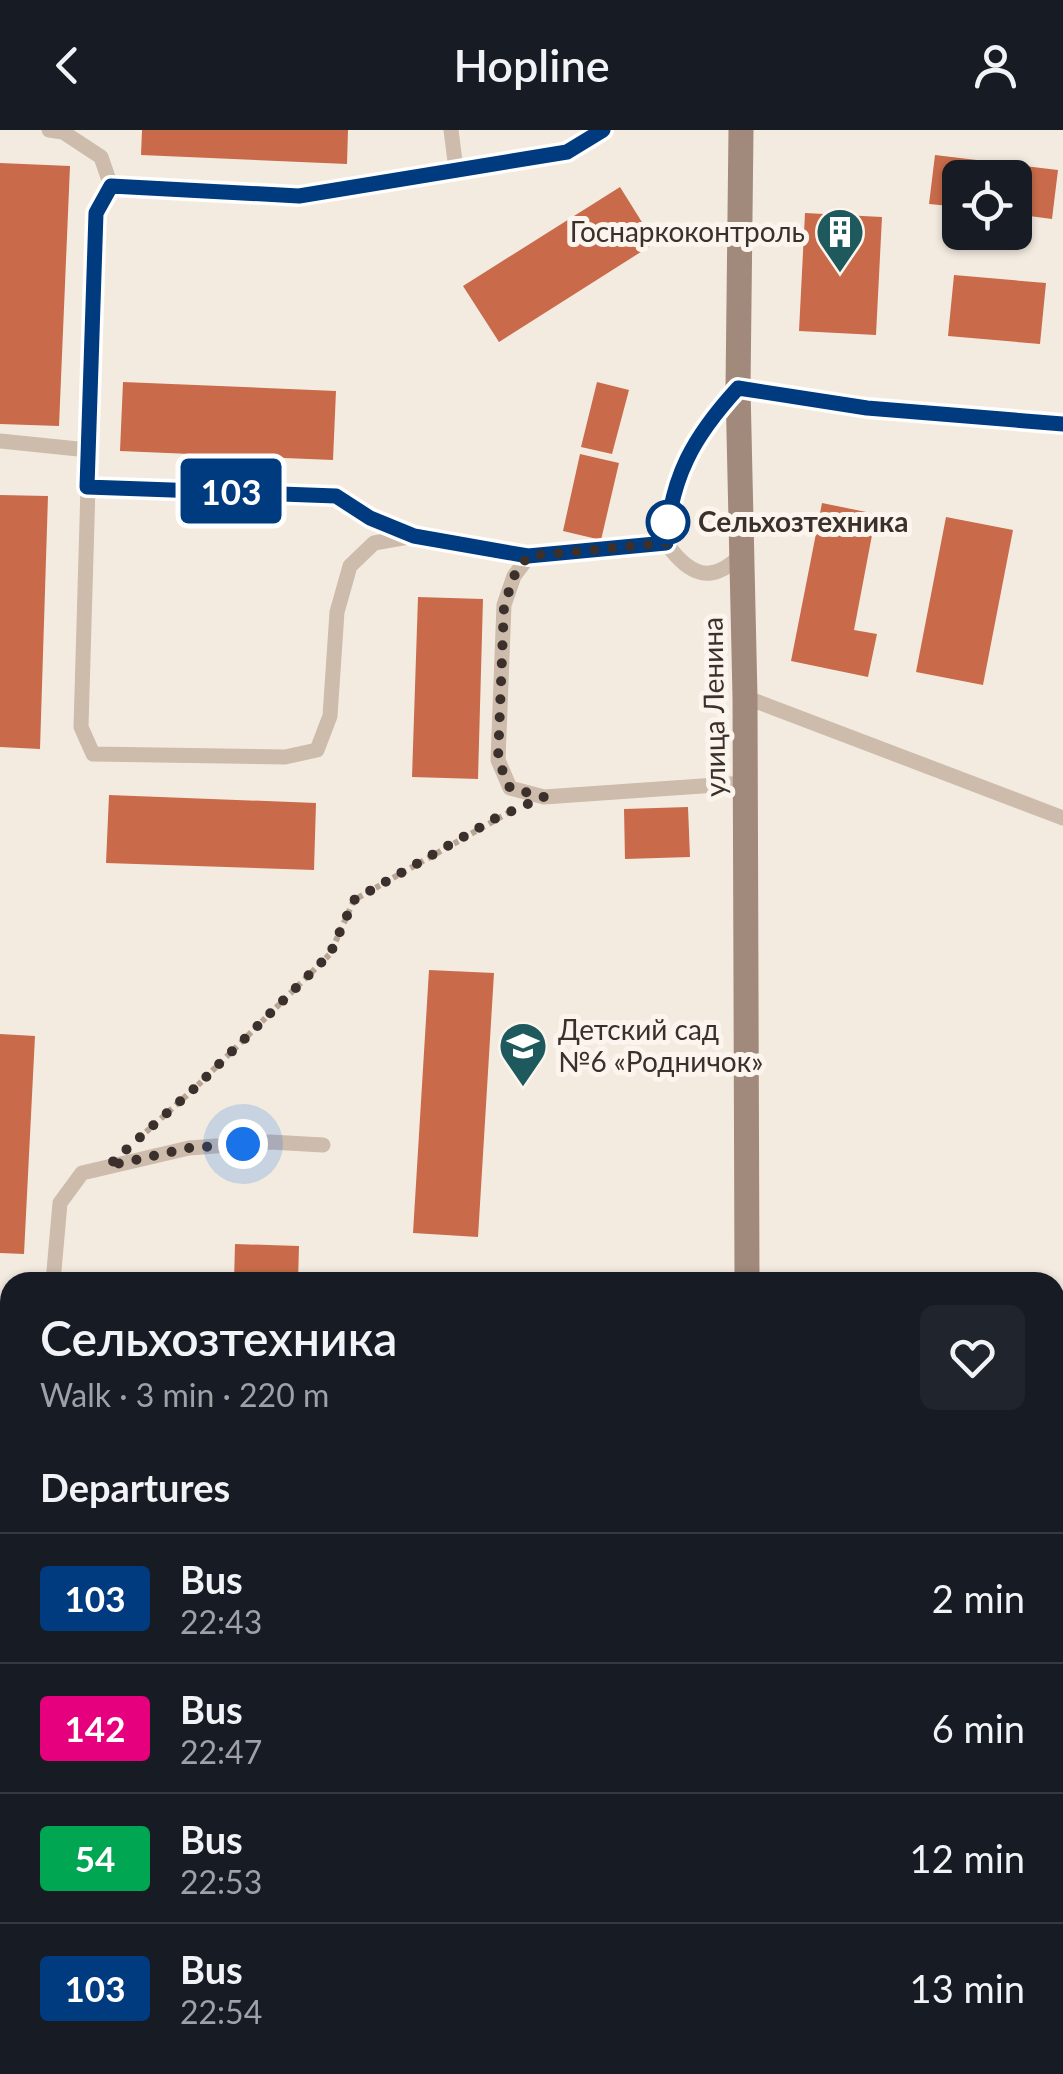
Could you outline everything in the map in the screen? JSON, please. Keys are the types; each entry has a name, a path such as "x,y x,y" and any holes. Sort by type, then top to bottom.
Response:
{"street":[{"name":"улица Ленина","path":"741,130 738,388 745,697 747,1272"}],"lane":[{"path":"49,130 63,132 100,158 111,186"},
{"path":"452,130 456,169"},
{"path":"111,186 299,196 567,152 603,130"},
{"path":"111,186 96,213 88,450 80,727 93,754 284,757 318,750 330,716 337,612 350,566 374,543 414,536"},
{"path":"742,554 730,566 707,574 683,566 666,543 669,502 685,463 710,419 738,388 867,408 1063,424"},
{"path":"0,440 88,450"},
{"path":"87,487 336,496 370,518 414,536 528,556 666,543"},
{"path":"528,556 514,576 504,606 498,760 510,788 544,797 745,784"},
{"path":"745,697 1063,818"},
{"path":"54,1272 60,1203 82,1174 189,1148 270,1142 324,1144"}],"path":[{"path":"108,1166 196,1087 330,954 354,900 496,818 544,797"}],"building":[{"path":"142,130 348,130 347,164 141,155"},
{"path":"935,155 976,160 942,160 942,205 929,204"},
{"path":"0,163 70,166 59,426 0,424"},
{"path":"1032,167 1058,170 1052,219 1032,216"},
{"path":"620,187 655,243 499,342 463,286"},
{"name":"Госнаркоконтроль","path":"805,213 882,217 876,335 799,331"},
{"path":"954,275 1046,283 1040,344 948,336"},
{"path":"123,382 336,391 333,460 120,451"},
{"path":"597,382 629,390 612,454 581,447"},
{"path":"580,454 619,463 601,540 563,531"},
{"path":"0,495 48,496 40,749 0,747"},
{"path":"822,503 876,514 854,630 877,634 868,677 791,661"},
{"path":"946,517 1013,530 983,685 916,672"},
{"path":"418,597 483,599 478,779 412,777"},
{"path":"109,795 316,803 314,870 106,863"},
{"path":"688,807 690,857 625,859 624,809"},
{"path":"429,970 494,973 478,1237 413,1233"},
{"path":"0,1034 35,1036 24,1254 0,1253"},
{"path":"235,1244 299,1246 298,1272 234,1272"}],"bus line":[{"name":"103","path":"603,130 567,152 299,196 111,186 96,213 87,487 336,496 370,518 414,536 528,556 596,552 666,543 669,502 685,463 710,419 738,388 867,408 1063,424"}],"place":[{"name":"Госнаркоконтроль","path":"840,274"},
{"name":"Сельхозтехника","path":"668,522"},
{"name":"Детский сад №6 «Родничок»","path":"523,1088"}],"route":[{"path":"243,1144 189,1148 108,1166 196,1087 330,954 354,900 496,818 544,797 510,788 498,760 504,606 514,576 528,556 666,543 668,522"}]}
